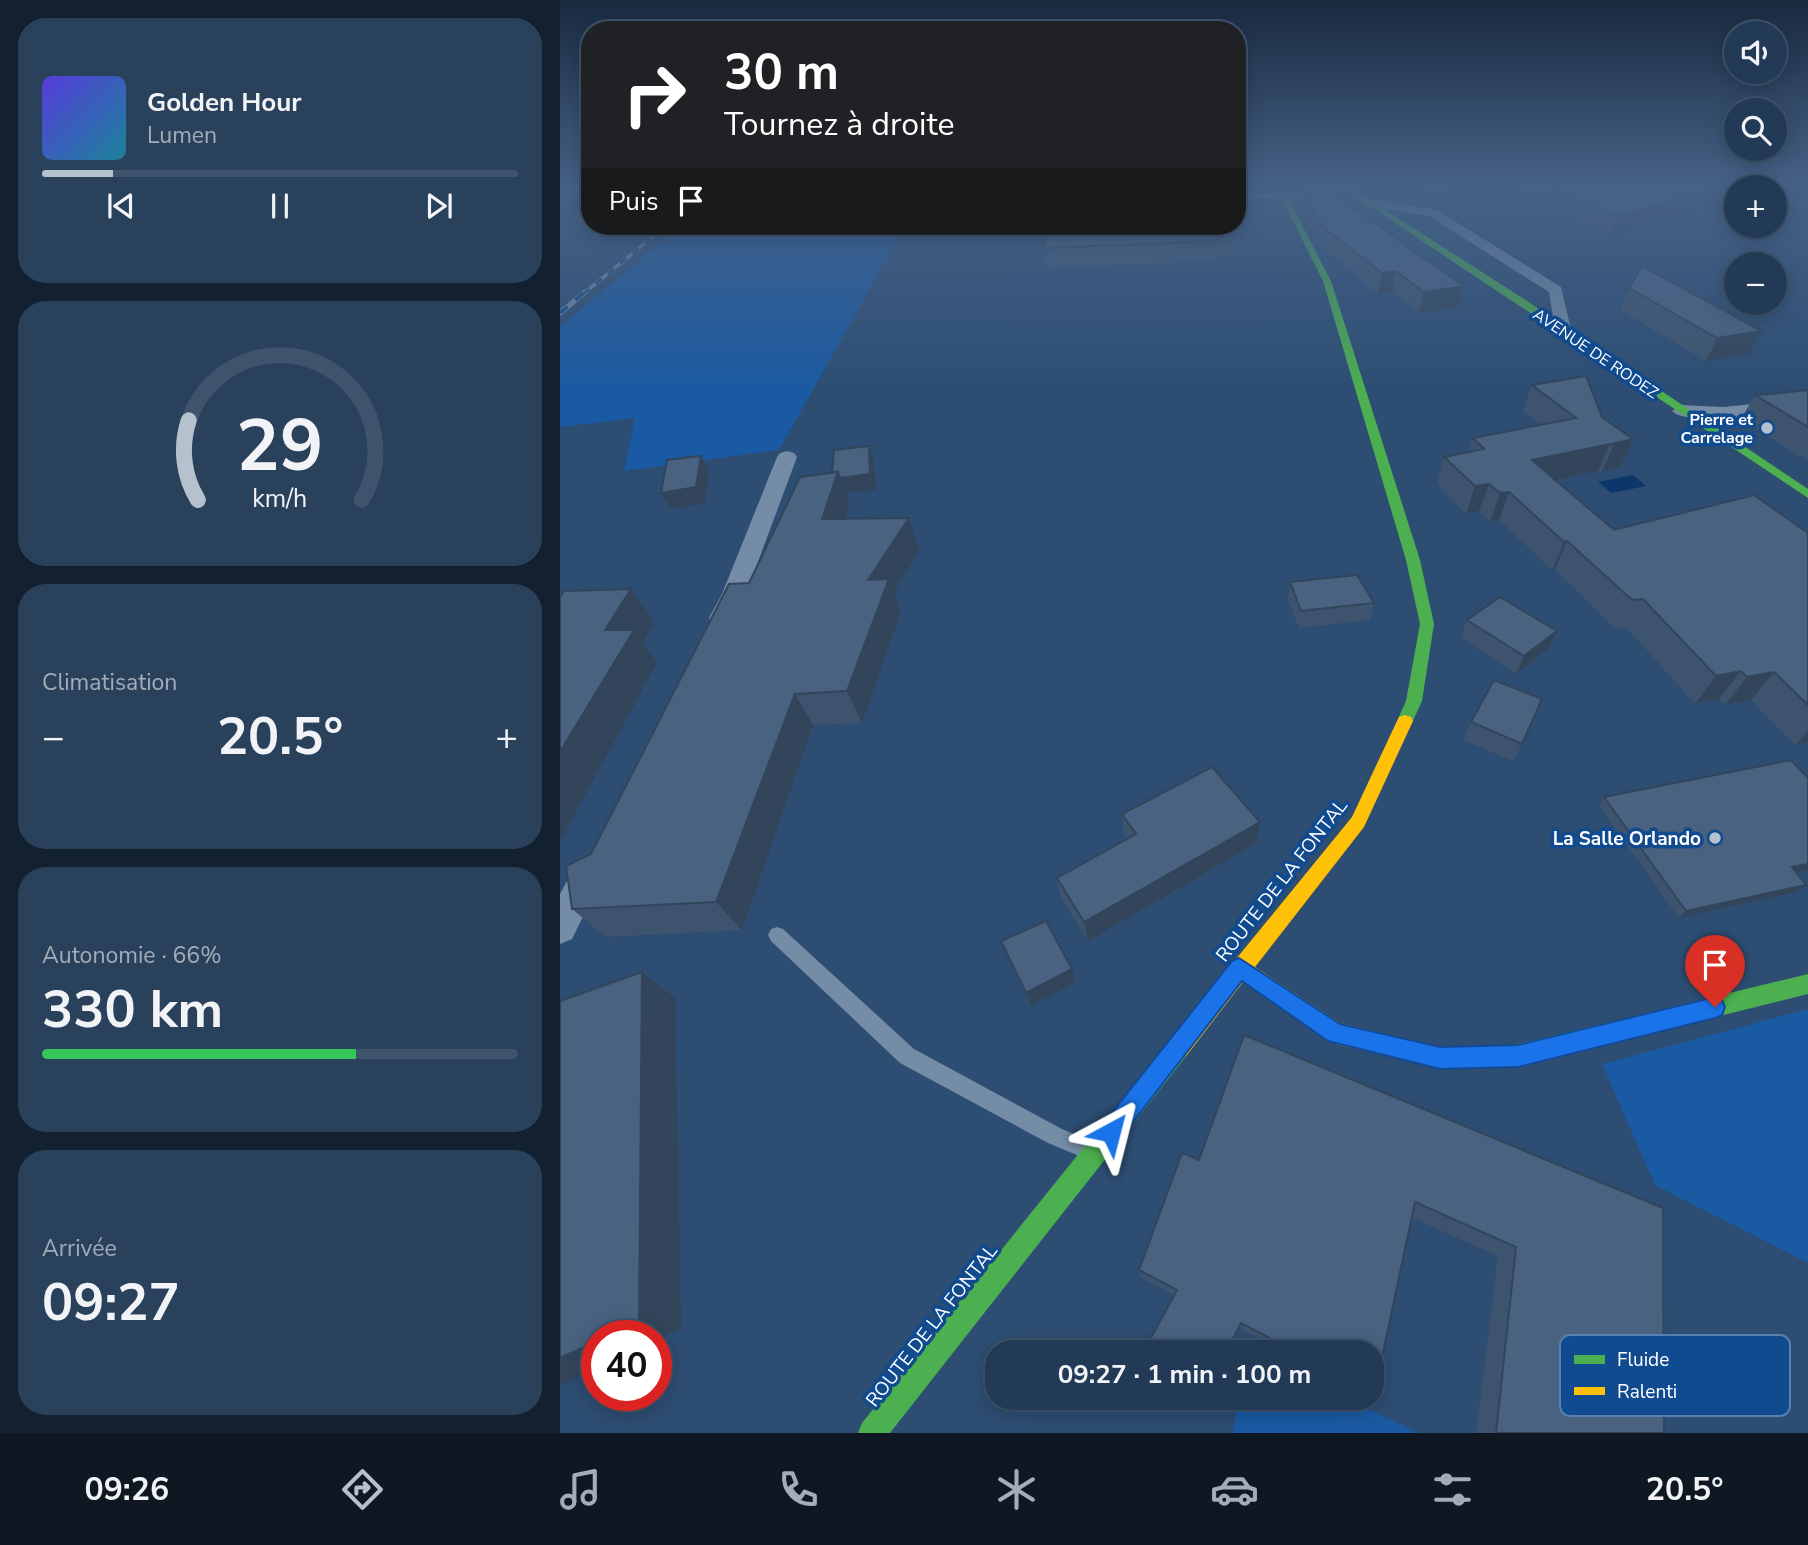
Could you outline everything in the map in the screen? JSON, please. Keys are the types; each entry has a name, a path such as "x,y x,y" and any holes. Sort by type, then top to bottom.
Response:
{"street":[{"name":"ROUTE DE LA FONTAL","path":"872,1433 1239,968 1358,822 1414,701 1427,624 1413,560 1327,281 1314,256"},
{"name":"AVENUE DE RODEZ","path":"1451,256 1808,495"},
{"path":"1501,256 1556,290 1563,329"},
{"path":"1681,411 1724,413 1808,404"},
{"path":"709,642 734,593 788,457"},
{"path":"560,928 601,849"},
{"path":"1239,968 1336,1034 1440,1058 1518,1056 1808,984"}],"lane":[{"path":"777,935 907,1056 1055,1136 1095,1152"}],"shaded area":[{"path":"645,256 888,256 779,450 624,471 635,418 560,427 560,327"},
{"path":"1633,475 1646,486 1611,493 1598,482"},
{"path":"1808,1009 1808,1263 1655,1185 1602,1064"},
{"path":"1236,1410 1370,1410 1419,1433 1233,1433"}],"building":[{"path":"1360,256 1421,256 1464,286 1424,292 1396,271 1382,273"},
{"path":"1642,266 1724,310 1724,315 1732,315 1762,331 1717,338 1629,288"},
{"path":"1586,376 1602,417 1633,439 1612,444 1613,446 1610,444 1532,460 1614,530 1754,495 1808,533 1808,705 1774,672 1747,677 1741,671 1716,676 1643,599 1632,600 1509,492 1500,493 1489,484 1475,486 1444,457 1484,449 1473,438 1576,418 1532,385"},
{"path":"1808,390 1808,427 1755,395 1772,394"},
{"path":"869,446 870,474 840,478 838,472 832,473 834,450"},
{"path":"701,456 696,487 661,493 667,460"},
{"path":"838,472 822,519 909,518 868,580 889,579 847,691 795,694 716,902 572,909 566,866 591,854 729,584 749,583 800,477"},
{"path":"1357,575 1374,603 1301,611 1290,582"},
{"path":"631,589 605,630 634,630 560,752 560,597 564,591"},
{"path":"1500,597 1557,631 1524,656 1467,620"},
{"path":"1494,680 1542,699 1522,744 1471,722"},
{"name":"La Salle Orlando","path":"1791,760 1808,778 1808,864 1792,867 1806,885 1686,911 1604,797"},
{"path":"1212,767 1260,822 1084,922 1057,878 1136,834 1122,814"},
{"path":"1046,921 1072,969 1026,993 1001,941"},
{"path":"642,972 639,1320 581,1320 581,1348 560,1358 560,1001"},
{"path":"1244,1035 1663,1208 1664,1335 1560,1335 1560,1416 1664,1416 1664,1433 1496,1433 1516,1247 1415,1202 1384,1348 1384,1340 1274,1340 1241,1323 1232,1340 1150,1340 1177,1290 1139,1270 1182,1153 1199,1160"}],"railway":[{"path":"583,294 630,256"},
{"path":"560,313 585,292"}],"traffic: fast":[{"path":"1314,256 1327,281 1413,560 1427,624 1414,701 1405,721"},
{"path":"1451,256 1808,494"},
{"path":"1514,1056 1808,984"},
{"path":"872,1433 1179,1047"}],"traffic: slow":[{"path":"1179,1047 1358,822 1405,721"},
{"path":"1239,968 1336,1033 1440,1058 1514,1056"}],"place":[{"name":"Pierre et Carrelage","path":"1767,428"},
{"name":"La Salle Orlando","path":"1715,838"}],"route":[{"path":"1111,1132 1239,968 1336,1034 1440,1058 1518,1056 1715,1007"}]}
